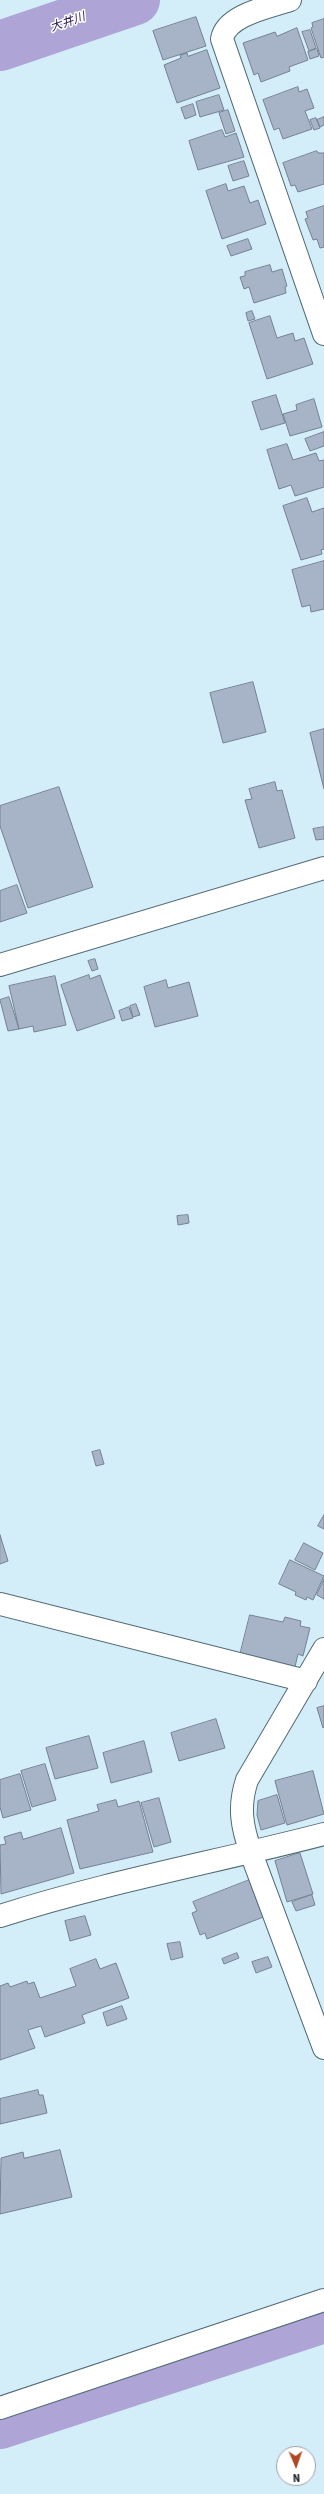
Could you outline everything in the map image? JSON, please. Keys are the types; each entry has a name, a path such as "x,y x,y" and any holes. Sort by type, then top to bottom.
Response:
{"street":[{"path":"290,0 234,20 226,27 222,39 324,334"},
{"path":"0,965 324,868"},
{"path":"0,1604 306,1681"},
{"path":"324,1649 247,1780 241,1796 243,1829 324,2048"},
{"path":"0,1916 45,1902 178,1868 251,1853 324,1834"},
{"path":"0,2408 324,2300"}],"building":[{"path":"196,17 206,46 163,60 153,31"},
{"path":"324,19 324,57 321,58 311,28 313,27 312,23"},
{"path":"297,28 308,60 289,67 290,71 261,82 258,73 254,75 243,43 275,32 277,36"},
{"path":"310,30 316,48 309,51 302,32"},
{"path":"317,49 319,56 310,59 308,52"},
{"path":"207,50 220,88 177,103 164,65 181,58 180,55 187,53 188,56"},
{"path":"298,87 299,92 307,89 314,108 305,111 312,129 283,139 279,128 274,130 263,100"},
{"path":"219,95 224,110 200,117 196,102"},
{"path":"193,104 196,115 185,119 181,108"},
{"path":"228,110 235,131 226,134 219,113"},
{"path":"324,117 324,125 320,127 317,120"},
{"path":"316,118 320,128 314,130 310,120"},
{"path":"222,130 225,137 236,133 244,157 198,170 189,141"},
{"path":"317,151 318,153 324,153 324,184 298,192 295,185 291,186 283,163"},
{"path":"244,161 249,176 233,181 228,166"},
{"path":"226,184 228,191 244,186 250,203 258,200 266,224 222,239 206,191"},
{"path":"324,206 324,247 320,248 317,239 313,240 305,219 308,218 306,212"},
{"path":"248,239 252,249 231,256 227,246"},
{"path":"270,265 272,272 282,269 287,286 285,287 286,293 254,303 249,287 244,289 240,277 245,276 245,272"},
{"path":"252,311 255,319 248,321 246,313"},
{"path":"270,316 277,338 293,333 295,341 304,338 313,364 267,379 249,323"},
{"path":"276,395 285,423 261,430 252,402"},
{"path":"314,399 322,427 290,436 283,414 297,410 296,405"},
{"path":"324,432 324,446 310,451 305,439"},
{"path":"287,444 293,460 316,453 319,461 324,460 324,487 295,496 291,485 279,489 267,450"},
{"path":"307,498 312,512 324,508 324,549 321,550 322,554 301,560 283,506"},
{"path":"324,561 324,609 311,612 310,605 302,607 292,570"},
{"path":"253,682 266,732 223,743 210,693"},
{"path":"324,729 324,789 310,733"},
{"path":"275,782 277,791 282,790 295,838 259,848 245,800 252,799 249,789"},
{"path":"59,787 93,887 28,908 0,826 0,806"},
{"path":"324,827 324,839 316,840 313,829"},
{"path":"17,885 27,913 0,922 0,891"},
{"path":"95,959 98,969 92,971 88,961"},
{"path":"89,975 90,979 100,975 115,1018 77,1031 61,985"},
{"path":"55,976 66,1025 34,1032 33,1026 19,1029 9,986"},
{"path":"166,980 168,988 189,982 198,1016 155,1027 144,987"},
{"path":"9,997 19,1029 8,1031 0,1000"},
{"path":"136,1004 140,1015 133,1017 130,1006"},
{"path":"129,1007 133,1018 122,1021 119,1011"},
{"path":"188,1215 189,1223 178,1225 177,1216"},
{"path":"100,1450 104,1464 96,1466 92,1452"},
{"path":"324,1515 324,1529 318,1526"},
{"path":"0,1535 8,1561 0,1564"},
{"path":"304,1543 323,1553 315,1570 295,1560"},
{"path":"290,1560 324,1576 313,1600 307,1597 306,1600 295,1595 296,1592 279,1584"},
{"path":"324,1579 324,1599 317,1595"},
{"path":"250,1615 283,1622 285,1617 301,1621 300,1626 310,1628 303,1656 298,1654 294,1671 239,1659"},
{"path":"324,1706 324,1727 323,1728 317,1708"},
{"path":"216,1719 225,1748 179,1761 171,1733"},
{"path":"89,1736 98,1768 55,1779 46,1748"},
{"path":"144,1741 152,1772 111,1783 103,1753"},
{"path":"45,1764 56,1800 32,1807 21,1771"},
{"path":"313,1771 324,1814 287,1825 275,1781"},
{"path":"20,1774 31,1810 3,1818 0,1807 0,1780"},
{"path":"277,1795 285,1823 261,1830 257,1815 258,1801"},
{"path":"159,1798 171,1842 154,1847 141,1803"},
{"path":"116,1800 118,1807 139,1801 153,1852 80,1869 67,1820 99,1811 97,1805"},
{"path":"61,1828 74,1873 1,1894 0,1845 6,1844 4,1837 21,1832 23,1839"},
{"path":"300,1853 313,1894 287,1902 275,1861"},
{"path":"252,1879 266,1916 207,1939 205,1933 200,1935 192,1913 197,1911 193,1902"},
{"path":"312,1895 315,1905 296,1911 292,1902"},
{"path":"85,1916 91,1935 70,1941 65,1921"},
{"path":"180,1942 183,1957 171,1960 167,1944"},
{"path":"237,1953 239,1958 224,1964 222,1959"},
{"path":"268,1957 272,1967 256,1973 252,1962"},
{"path":"96,1959 100,1969 116,1963 129,1998 82,2015 85,2023 45,2037 41,2026 28,2030 35,2048 0,2060 0,1986 8,1983 10,1987 27,1981 28,1984 34,1982 40,1998 76,1986 70,1969"},
{"path":"122,2006 127,2019 107,2026 103,2013"},
{"path":"38,2090 39,2095 43,2095 47,2113 0,2124 0,2099"},
{"path":"60,2150 72,2197 0,2214 1,2158 23,2152 24,2158"}],"waterway":[{"name":"大井川","path":"0,46 135,0"},
{"path":"0,2424 324,2318"}]}
